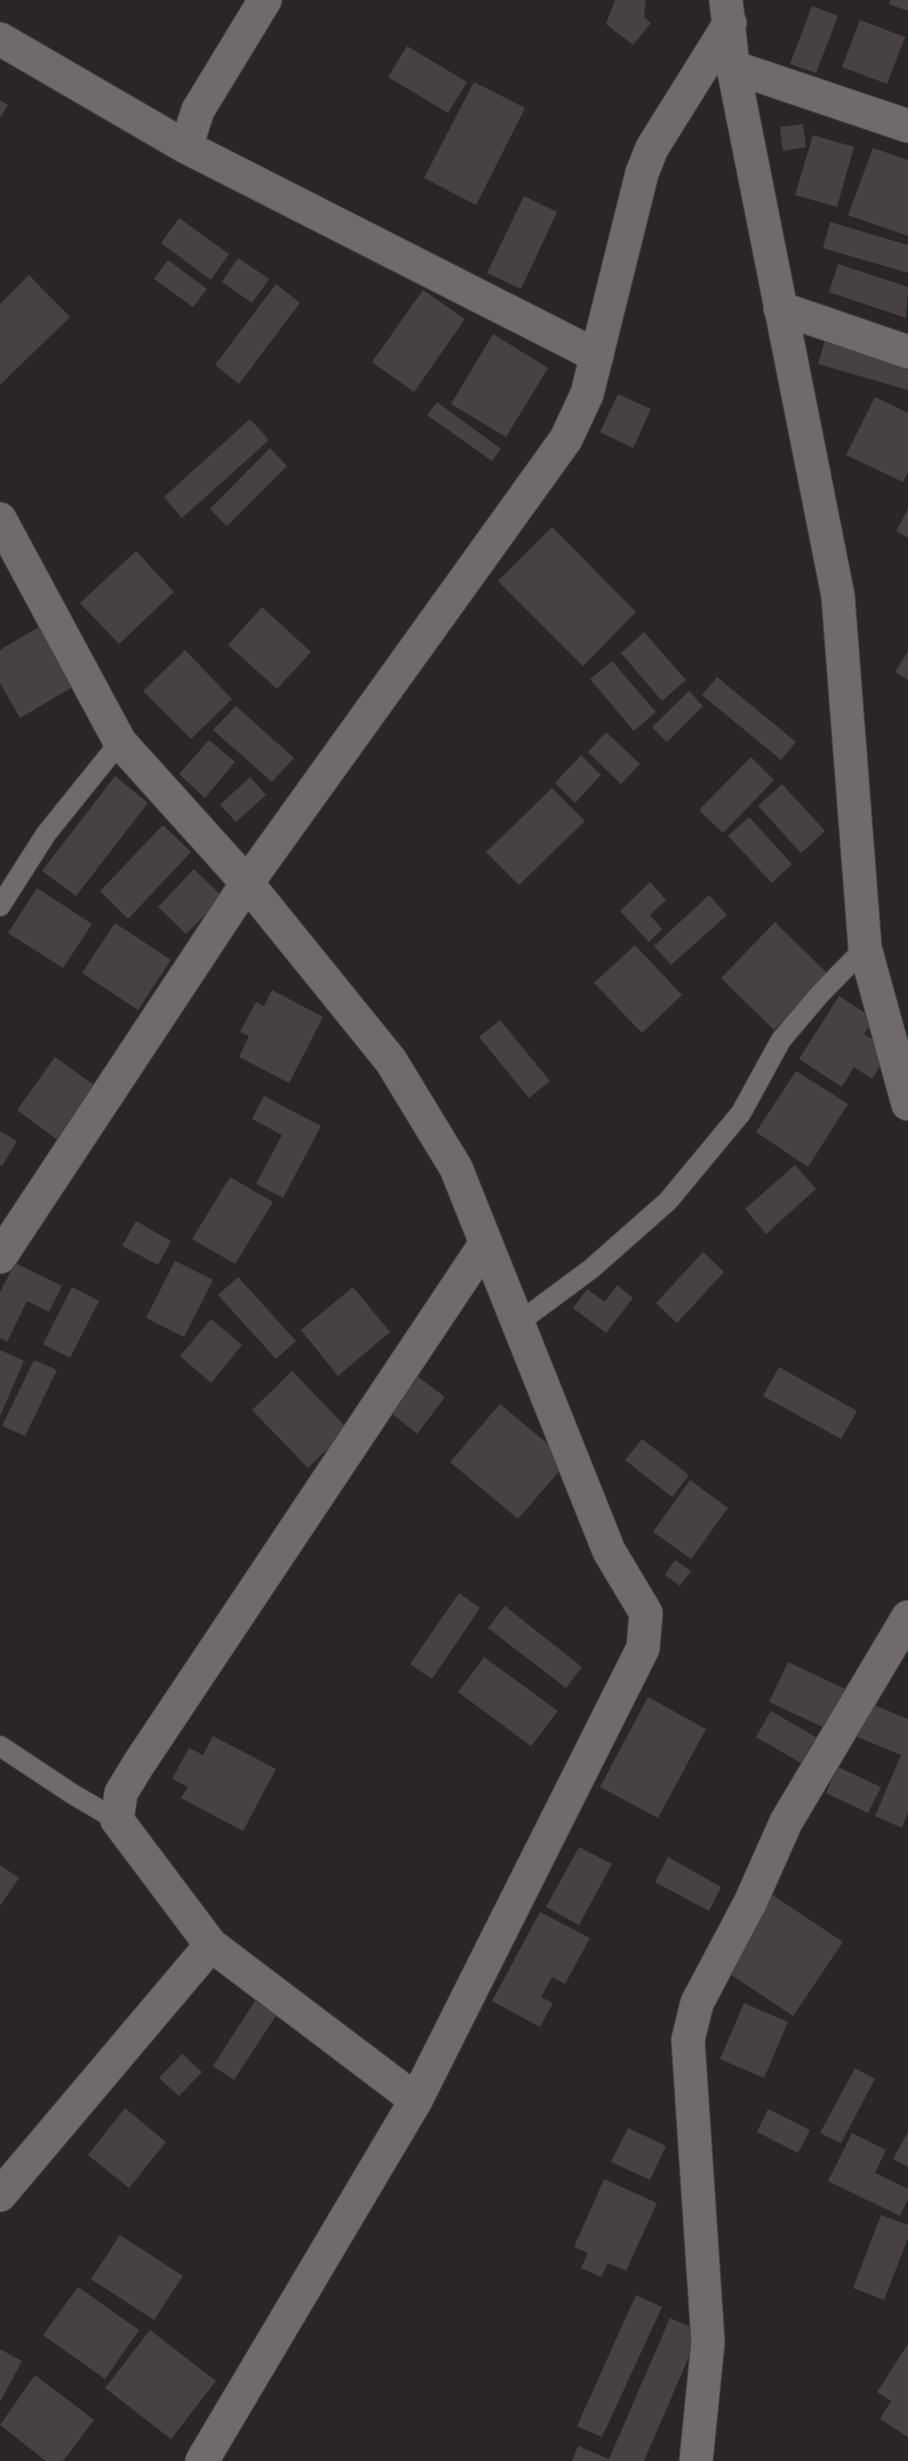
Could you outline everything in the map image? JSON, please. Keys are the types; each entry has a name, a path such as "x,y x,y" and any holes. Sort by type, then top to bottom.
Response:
{"street":[{"path":"186,147 198,110 265,0"},
{"path":"728,12 733,67 838,596 865,948 908,1104"},
{"path":"0,1257 247,883 566,439 587,394 642,173 652,148 728,12"},
{"path":"0,39 186,147 597,356"},
{"path":"733,67 908,126"},
{"path":"780,308 908,352"},
{"path":"0,519 120,742 247,883 391,1061 456,1168 609,1551 646,1613 643,1648 416,2100 202,2461"},
{"path":"416,2100 212,1945 117,1820 121,1793 138,1765 486,1244"},
{"path":"696,2461 708,2342 688,2040 690,2020 697,2002 762,1877 786,1822 908,1617"},
{"path":"0,2195 212,1945"}],"lane":[{"path":"0,906 46,834 120,742"},
{"path":"518,1323 591,1269 668,1201 741,1113 781,1040 820,994 865,948"},
{"path":"0,1746 74,1796 117,1820"}],"building":[{"path":"615,0 646,0 644,17 651,23 633,45 606,24"},
{"path":"890,0 908,0 908,11 889,4"},
{"path":"812,6 838,16 816,73 790,64"},
{"path":"860,20 905,37 887,84 842,67"},
{"path":"407,46 467,82 448,113 388,77"},
{"path":"474,82 525,108 476,205 424,178"},
{"path":"0,100 8,105 0,118"},
{"path":"803,124 806,147 783,151 780,127"},
{"path":"813,135 854,147 837,207 795,195"},
{"path":"873,148 908,160 908,236 848,215"},
{"path":"524,196 557,212 521,289 487,273"},
{"path":"179,218 229,254 211,280 161,243"},
{"path":"830,222 908,245 908,273 823,248"},
{"path":"238,258 269,279 252,303 222,282"},
{"path":"168,260 207,289 193,307 154,279"},
{"path":"838,264 908,287 906,318 829,292"},
{"path":"29,275 70,317 0,385 0,304"},
{"path":"276,284 300,303 239,384 215,365"},
{"path":"423,290 465,319 414,392 372,362"},
{"path":"493,334 548,368 506,437 451,404"},
{"path":"826,337 908,361 908,390 818,364"},
{"path":"618,394 651,409 633,448 600,432"},
{"path":"875,397 908,413 908,472 903,482 846,455"},
{"path":"437,402 501,449 492,461 427,415"},
{"path":"250,419 269,440 182,518 164,497"},
{"path":"270,448 287,466 227,526 210,509"},
{"path":"908,509 908,538 896,531"},
{"path":"552,527 636,612 583,666 498,581"},
{"path":"136,551 174,592 119,644 80,603"},
{"path":"262,607 311,652 277,689 228,645"},
{"path":"47,622 81,682 20,718 0,683 0,650"},
{"path":"644,632 686,680 662,701 621,653"},
{"path":"185,650 232,699 191,739 143,691"},
{"path":"908,651 908,680 895,672"},
{"path":"612,661 656,712 634,731 590,679"},
{"path":"717,677 796,742 781,760 702,695"},
{"path":"689,691 703,706 667,742 652,727"},
{"path":"236,706 294,758 272,782 213,730"},
{"path":"606,732 640,764 621,784 588,752"},
{"path":"209,740 235,762 205,798 179,774"},
{"path":"581,755 601,775 575,803 555,783"},
{"path":"751,757 774,780 723,833 699,810"},
{"path":"115,776 148,803 76,896 42,871"},
{"path":"250,777 266,795 236,822 220,805"},
{"path":"782,784 825,831 801,853 758,806"},
{"path":"552,788 585,821 519,885 486,852"},
{"path":"749,817 792,864 772,883 728,836"},
{"path":"163,825 191,852 128,919 100,891"},
{"path":"194,869 223,897 186,934 158,907"},
{"path":"650,882 666,900 650,915 662,929 649,942 620,911"},
{"path":"37,888 92,924 63,968 8,933"},
{"path":"709,895 727,915 671,965 654,946"},
{"path":"775,922 828,974 774,1030 721,978"},
{"path":"115,923 171,960 138,1010 82,973"},
{"path":"635,945 682,995 642,1033 594,983"},
{"path":"272,990 323,1017 289,1083 239,1057 249,1036 240,1032 256,1002 264,1006"},
{"path":"839,996 874,1019 864,1034 890,1051 872,1079 854,1067 842,1087 799,1059"},
{"path":"500,1020 550,1081 529,1098 479,1037"},
{"path":"55,1057 98,1088 59,1141 17,1110"},
{"path":"796,1071 848,1104 808,1167 756,1132"},
{"path":"264,1096 321,1126 283,1198 256,1184 282,1135 252,1119"},
{"path":"0,1131 17,1141 2,1166 0,1165"},
{"path":"795,1165 816,1189 766,1234 745,1209"},
{"path":"230,1177 273,1202 235,1264 192,1239"},
{"path":"136,1221 171,1241 158,1265 122,1246"},
{"path":"703,1252 724,1272 677,1323 656,1303"},
{"path":"175,1261 213,1280 184,1337 146,1318"},
{"path":"15,1263 62,1286 49,1312 27,1301 7,1342 0,1338 0,1292"},
{"path":"238,1277 296,1341 276,1359 218,1295"},
{"path":"617,1285 633,1298 606,1333 573,1308 587,1289 605,1302"},
{"path":"72,1287 99,1301 70,1358 43,1344"},
{"path":"353,1287 390,1332 338,1376 301,1330"},
{"path":"211,1319 242,1345 211,1383 180,1356"},
{"path":"0,1350 24,1361 0,1416"},
{"path":"34,1360 57,1370 25,1436 2,1426"},
{"path":"779,1367 857,1411 841,1439 763,1396"},
{"path":"292,1371 348,1429 308,1468 252,1410"},
{"path":"417,1376 445,1397 417,1434 389,1411"},
{"path":"500,1404 568,1461 518,1519 450,1462"},
{"path":"642,1439 689,1475 672,1497 625,1460"},
{"path":"690,1480 728,1508 691,1559 653,1532"},
{"path":"675,1560 691,1571 680,1586 665,1575"},
{"path":"459,1593 480,1608 432,1679 410,1664"},
{"path":"505,1606 582,1667 566,1688 488,1628"},
{"path":"484,1657 558,1711 531,1746 458,1692"},
{"path":"788,1662 856,1694 838,1734 769,1702"},
{"path":"648,1697 706,1729 658,1818 600,1787"},
{"path":"869,1703 908,1719 908,1812 902,1828 875,1816 901,1755 855,1736"},
{"path":"771,1711 828,1744 813,1770 756,1737"},
{"path":"213,1736 276,1769 243,1831 181,1798 188,1787 172,1779 189,1748 203,1755"},
{"path":"838,1767 881,1787 868,1813 826,1793"},
{"path":"579,1847 612,1864 579,1925 546,1907"},
{"path":"668,1857 721,1887 709,1911 655,1882"},
{"path":"0,1865 19,1878 0,1906"},
{"path":"771,1894 843,1942 793,2016 721,1968"},
{"path":"540,1912 590,1938 565,1984 552,1977 541,1997 553,2003 540,2027 492,2001"},
{"path":"255,2001 277,2014 234,2080 213,2066"},
{"path":"744,2003 788,2022 764,2078 720,2059"},
{"path":"182,2054 202,2072 179,2096 159,2078"},
{"path":"855,2068 875,2079 841,2143 820,2133"},
{"path":"125,2108 166,2142 129,2188 88,2155"},
{"path":"768,2109 810,2130 798,2153 757,2132"},
{"path":"628,2128 666,2146 650,2180 611,2162"},
{"path":"908,2132 908,2167 893,2159"},
{"path":"852,2133 886,2150 875,2173 908,2189 908,2199 900,2216 828,2181"},
{"path":"604,2179 657,2203 626,2271 608,2263 601,2277 581,2268 588,2253 574,2247"},
{"path":"881,2215 908,2225 908,2238 884,2300 853,2288"},
{"path":"120,2235 183,2276 154,2320 91,2279"},
{"path":"78,2287 139,2330 105,2379 43,2335"},
{"path":"636,2295 662,2307 602,2437 577,2426"},
{"path":"670,2318 700,2331 644,2461 572,2461 578,2446 609,2459"},
{"path":"150,2330 216,2381 171,2439 105,2388"},
{"path":"908,2344 908,2437 880,2419 891,2401 877,2392"},
{"path":"0,2349 22,2361 0,2402"},
{"path":"35,2375 94,2420 63,2461 46,2461 0,2425"}]}
